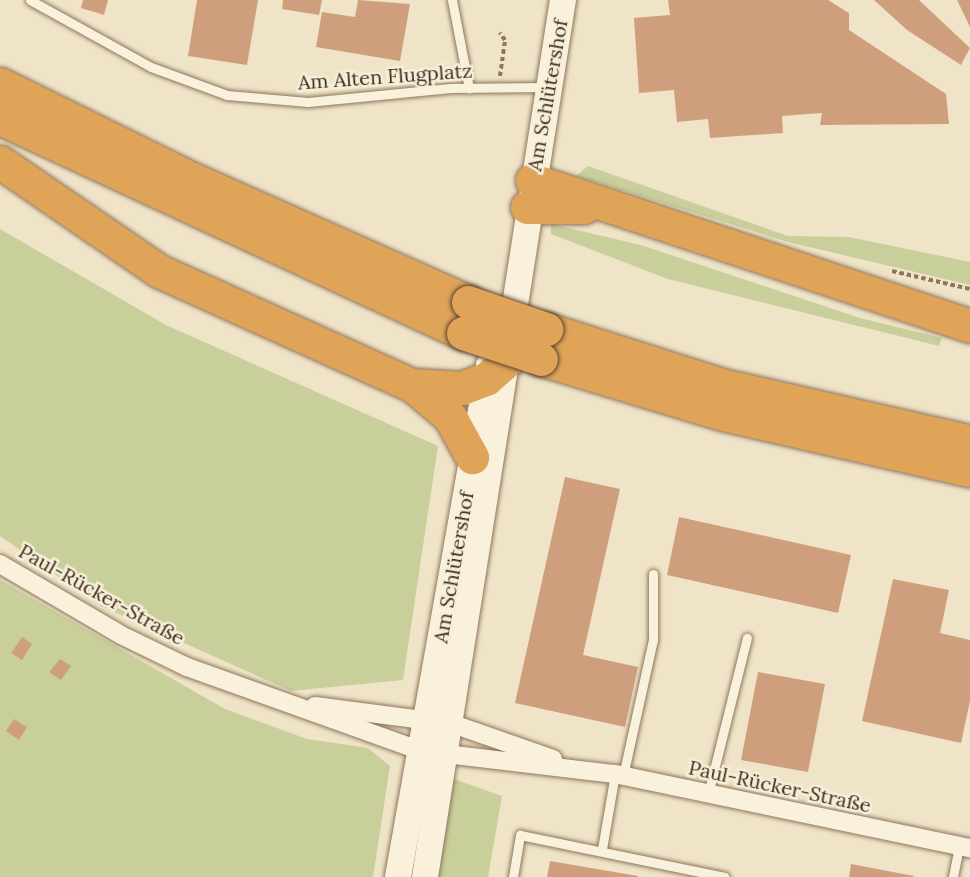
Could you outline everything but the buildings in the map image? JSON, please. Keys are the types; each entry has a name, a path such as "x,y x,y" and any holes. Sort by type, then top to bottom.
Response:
{"highway":[{"path":"0,84 466,317"},
{"path":"0,118 466,317 543,344 723,414 970,470"},
{"path":"0,162 159,271 412,385 450,417 472,457"},
{"path":"530,193 604,207 970,326"},
{"path":"543,344 970,442"},
{"path":"412,385 462,388 497,369"}],"street":[{"name":"Am Schlütershof","path":"425,877 453,724 497,369 563,0"},
{"name":"Am Schlütershof","path":"398,877 472,457 497,369"},
{"name":"Paul-Rücker-Straße","path":"0,564 121,636 283,703 421,751 447,757 580,768 964,847"},
{"name":"Paul-Rücker-Straße","path":"283,703 427,718 453,724 580,768"}],"lane":[{"name":"Am Alten Flugplatz","path":"30,0 151,66 227,95 308,102 469,88 548,87"},
{"path":"452,0 469,88"},
{"path":"602,849 653,640 653,574"},
{"path":"708,794 747,638"},
{"path":"513,877 520,836 602,849 725,877"},
{"path":"953,877 964,847"}],"path":[{"path":"498,87 505,40 500,33"}],"green space":[{"path":"588,166 788,236 849,237 970,262 970,285 788,242 576,176"},
{"path":"551,224 641,245 860,318 942,338 939,346 668,279 551,234"},
{"path":"0,229 166,325 438,446 403,680 291,691 101,606 0,536"},
{"path":"0,580 225,709 307,739 368,748 390,766 373,877 0,877"},
{"path":"454,779 502,796 488,877 436,877"}]}
